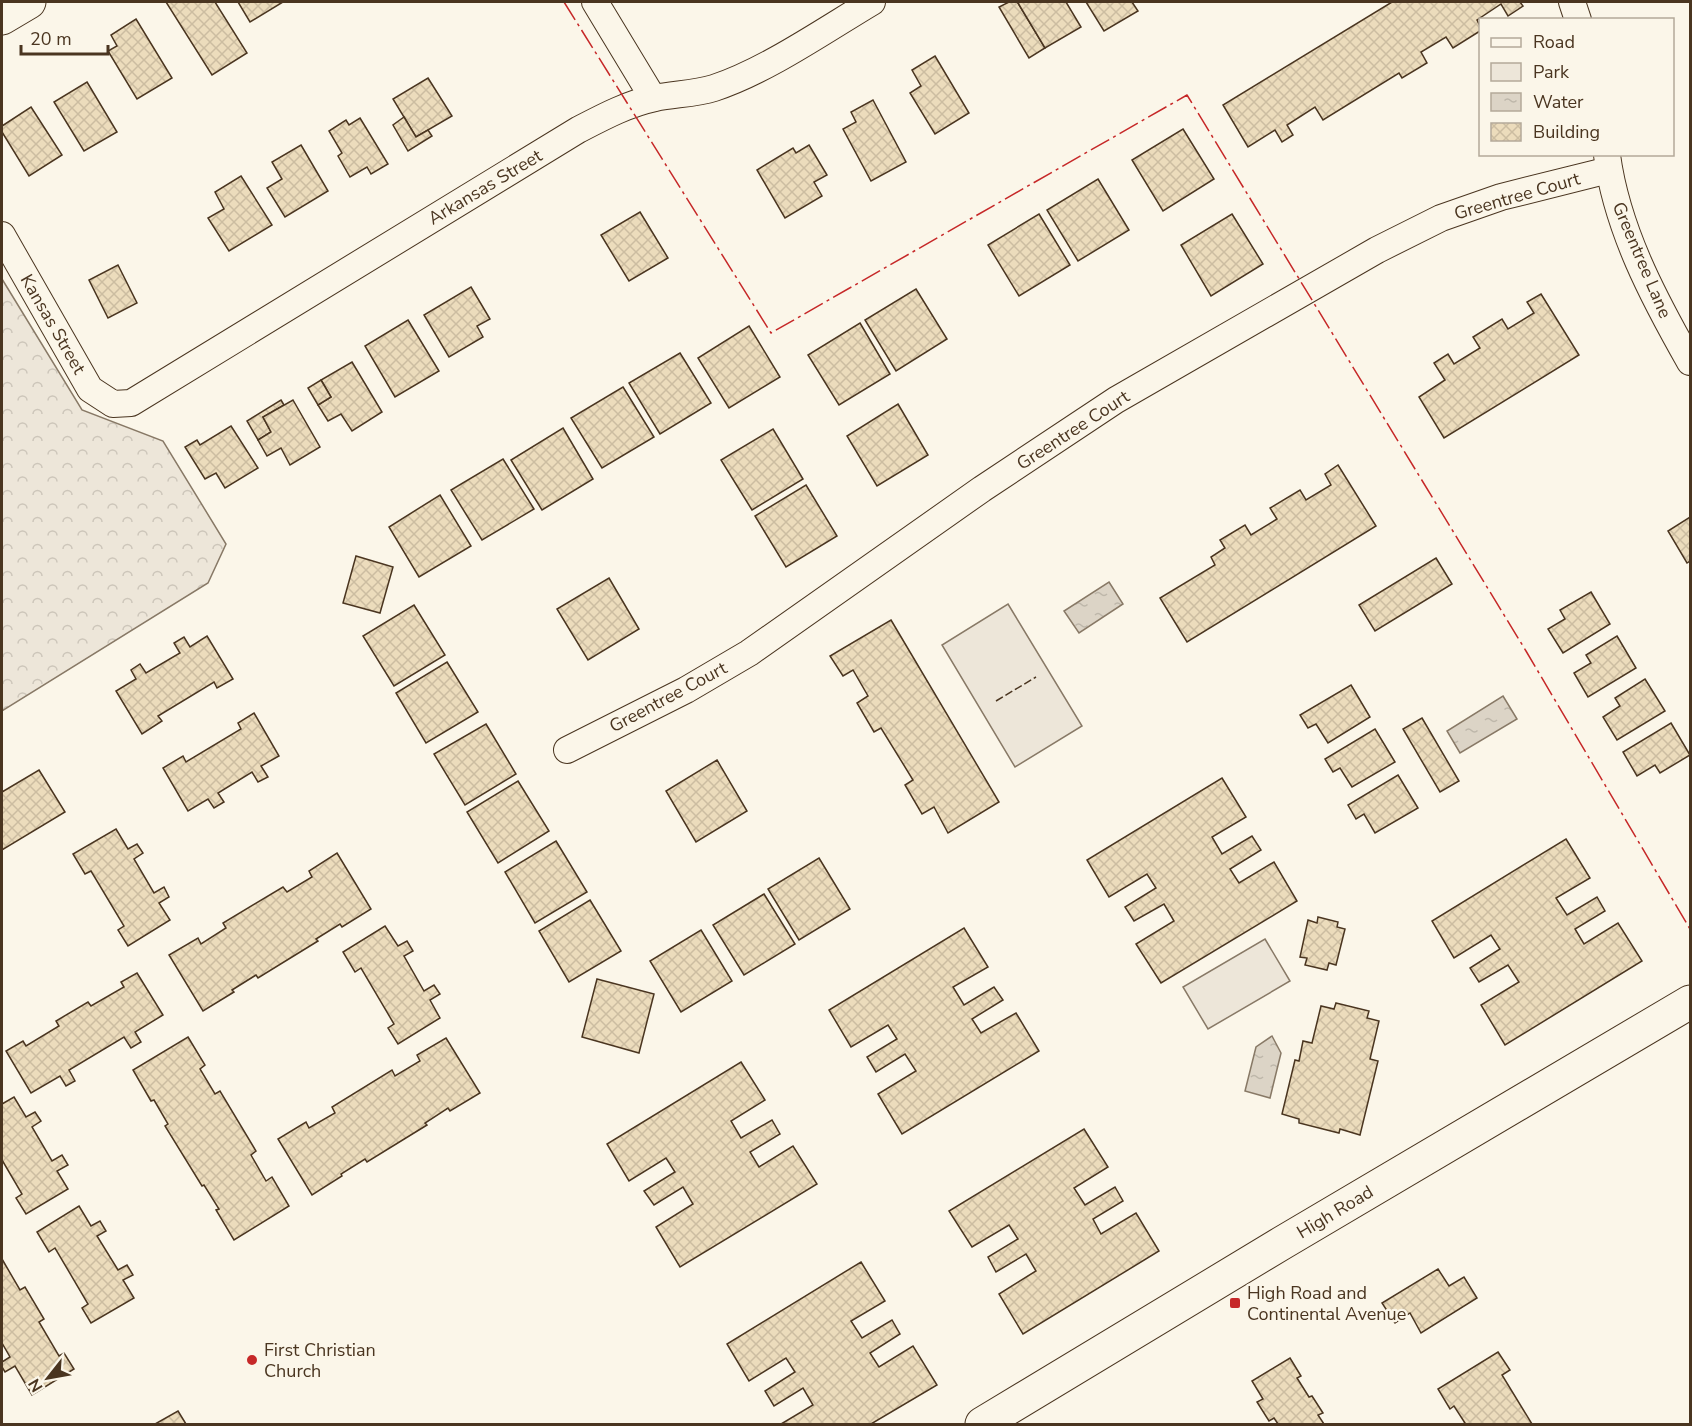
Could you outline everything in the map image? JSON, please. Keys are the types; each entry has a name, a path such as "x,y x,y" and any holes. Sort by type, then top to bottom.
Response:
{"street":[{"path":"2,18 29,2"},
{"path":"595,2 653,98"},
{"name":"Arkansas Street","path":"113,404 131,403 578,130 616,111 653,98 714,88 795,48 872,2"},
{"path":"1572,2 1577,18"},
{"name":"Greentree Lane","path":"1608,162 1626,231 1653,295 1690,362"},
{"name":"Greentree Court","path":"567,750 686,690 749,653 982,489 1116,400 1377,250 1441,218 1608,162"},
{"name":"Kansas Street","path":"2,235 90,389 113,404"},
{"name":"High Road","path":"982,1425 1276,1247 1690,1002"}],"green space":[{"path":"2,279 82,410 163,441 226,544 208,583 2,711"},
{"path":"1008,604 1082,726 1015,767 942,645"},
{"path":"1265,939 1290,981 1208,1029 1183,987"}],"water":[{"path":"1109,582 1123,604 1079,633 1064,611"},
{"path":"1503,696 1517,719 1460,753 1447,731"},
{"path":"1272,1036 1281,1053 1270,1098 1245,1091 1256,1047"}],"building":[{"path":"166,2 215,2 247,53 212,75"},
{"path":"238,2 283,2 250,22"},
{"path":"1009,2 1020,2 1018,3 1045,48 1029,58 999,7"},
{"path":"1066,2 1081,27 1045,48 1018,3"},
{"path":"1086,2 1132,2 1138,11 1104,31"},
{"path":"1392,2 1520,2 1523,6 1508,16 1501,4 1477,20 1479,32 1453,48 1446,37 1421,52 1427,63 1402,78 1399,73 1323,120 1315,107 1287,125 1293,135 1282,142 1275,130 1248,147 1223,105"},
{"path":"136,19 172,78 137,99 108,51 117,46 111,35"},
{"path":"935,56 969,113 935,134 910,93 921,86 912,70"},
{"path":"428,78 452,116 416,137 393,99"},
{"path":"87,82 117,132 84,151 54,102"},
{"path":"873,100 906,162 871,181 843,129 856,122 851,112"},
{"path":"31,107 62,155 29,176 2,132 2,126"},
{"path":"404,117 416,137 428,130 432,136 408,151 393,125"},
{"path":"360,118 388,164 371,174 367,167 350,177 338,156 342,153 329,131 346,120 349,125"},
{"path":"1183,129 1214,179 1163,211 1132,160"},
{"path":"301,145 328,191 285,217 267,188 282,179 272,162"},
{"path":"809,145 827,175 814,182 822,196 785,218 757,170 793,148 796,153"},
{"path":"241,176 272,225 229,251 208,218 224,209 215,192"},
{"path":"1098,179 1129,230 1078,261 1047,210"},
{"path":"640,212 668,258 629,281 601,235"},
{"path":"1039,214 1070,265 1019,296 988,245"},
{"path":"1232,214 1263,264 1211,296 1181,245"},
{"path":"118,265 137,303 108,318 89,280"},
{"path":"471,287 490,319 477,326 483,337 449,357 424,315"},
{"path":"916,289 947,339 896,371 865,320"},
{"path":"1541,294 1579,355 1444,438 1419,397 1445,380 1434,363 1448,354 1454,364 1480,348 1473,337 1502,319 1508,329 1534,313 1527,302"},
{"path":"408,320 439,371 395,397 365,346"},
{"path":"860,323 890,374 839,405 808,355"},
{"path":"749,326 780,377 729,408 698,358"},
{"path":"680,353 711,403 660,434 629,383"},
{"path":"352,362 382,412 352,431 341,414 328,421 318,405 331,397 321,380"},
{"path":"321,380 331,397 318,405 308,388"},
{"path":"623,387 654,437 602,468 571,418"},
{"path":"281,400 284,405 263,417 271,432 258,440 247,421"},
{"path":"293,400 320,447 290,465 281,448 267,456 258,440 271,432 263,417"},
{"path":"898,404 928,455 877,486 847,436"},
{"path":"231,426 258,468 225,488 216,473 205,479 185,447 197,440 200,445"},
{"path":"563,428 593,479 542,510 511,460"},
{"path":"773,429 803,479 752,510 721,460"},
{"path":"503,459 534,509 482,540 451,490"},
{"path":"1338,465 1376,526 1187,642 1160,598 1215,565 1211,557 1225,548 1220,540 1245,525 1251,535 1277,519 1270,508 1300,490 1306,500 1331,485 1325,474"},
{"path":"806,485 837,536 786,567 755,516"},
{"path":"440,495 471,546 419,577 389,527"},
{"path":"1690,517 1690,561 1687,563 1668,531"},
{"path":"356,556 393,567 380,613 343,603"},
{"path":"1436,558 1452,584 1375,631 1359,605"},
{"path":"609,578 639,629 588,660 557,609"},
{"path":"1591,592 1610,624 1563,653 1548,629 1565,619 1560,610"},
{"path":"414,605 445,655 394,686 363,636"},
{"path":"891,620 999,802 948,833 934,807 922,814 905,785 913,780 881,728 874,732 857,703 868,696 853,670 843,676 830,656"},
{"path":"207,636 233,679 217,688 214,682 158,716 162,721 142,734 116,691 136,679 131,670 140,664 146,673 180,653 174,643 184,637 190,647"},
{"path":"1617,636 1636,668 1588,697 1574,673 1591,663 1586,655"},
{"path":"447,662 478,712 426,743 396,693"},
{"path":"1645,679 1665,711 1617,740 1603,717 1620,706 1615,698"},
{"path":"1351,685 1370,717 1328,743 1316,724 1308,728 1300,715"},
{"path":"254,713 279,756 261,766 268,777 258,782 252,772 218,793 224,802 214,808 208,799 188,811 163,768 183,756 186,762 241,729 238,723"},
{"path":"1422,718 1459,781 1440,792 1403,729"},
{"path":"1671,723 1690,755 1660,773 1655,765 1637,776 1623,752"},
{"path":"486,724 516,774 465,805 434,754"},
{"path":"1375,729 1395,762 1352,787 1340,768 1333,772 1325,759"},
{"path":"717,760 747,811 696,842 666,791"},
{"path":"39,770 65,812 2,850 2,792"},
{"path":"1398,775 1418,808 1375,833 1364,814 1356,819 1348,805"},
{"path":"1222,778 1246,817 1212,837 1222,854 1252,836 1261,850 1230,869 1239,883 1274,862 1297,901 1161,983 1136,944 1174,921 1164,904 1134,921 1125,907 1156,888 1147,874 1109,897 1087,860"},
{"path":"518,781 549,831 498,863 467,812"},
{"path":"116,829 128,849 137,844 143,853 134,859 154,893 164,887 169,897 159,903 170,920 128,946 118,930 124,926 91,871 85,874 73,854"},
{"path":"1566,839 1590,878 1556,898 1567,915 1597,897 1605,911 1575,929 1584,944 1618,923 1642,961 1505,1045 1481,1005 1519,982 1508,965 1479,982 1470,968 1500,949 1491,935 1454,958 1432,921"},
{"path":"556,841 587,892 535,923 505,872"},
{"path":"337,853 371,909 342,927 340,924 316,939 318,941 258,978 256,975 203,1011 169,955 198,938 201,944 226,928 223,923 283,887 287,892 312,877 309,871"},
{"path":"819,858 850,909 799,940 768,889"},
{"path":"764,894 795,944 744,975 713,925"},
{"path":"590,900 621,951 569,982 539,931"},
{"path":"1318,917 1338,922 1337,927 1345,929 1336,965 1329,963 1327,970 1305,965 1307,958 1300,957 1308,920 1317,923"},
{"path":"385,926 398,946 407,941 413,951 404,956 424,991 434,985 440,994 430,1000 440,1018 398,1044 388,1028 394,1024 361,968 355,972 343,952"},
{"path":"964,928 988,967 953,987 964,1005 994,987 1003,1000 972,1019 981,1033 1016,1013 1039,1051 902,1134 878,1094 916,1071 905,1054 876,1072 867,1057 897,1039 888,1025 851,1047 829,1010"},
{"path":"701,930 732,981 681,1012 650,961"},
{"path":"137,973 163,1015 135,1032 141,1042 131,1048 124,1037 69,1070 75,1081 66,1086 60,1076 31,1093 6,1051 23,1041 26,1046 59,1026 56,1021 88,1002 91,1006 124,987 121,982"},
{"path":"597,979 654,994 639,1053 582,1037"},
{"path":"1336,1003 1369,1011 1367,1018 1379,1021 1370,1059 1378,1061 1360,1135 1340,1129 1339,1133 1299,1123 1299,1119 1282,1114 1295,1060 1299,1061 1303,1041 1312,1043 1321,1006 1334,1009"},
{"path":"188,1037 205,1065 200,1069 215,1094 220,1091 256,1151 251,1155 266,1181 272,1177 289,1206 234,1240 216,1210 219,1209 204,1185 202,1186 165,1126 168,1124 154,1100 151,1101 133,1070"},
{"path":"446,1038 480,1093 450,1111 448,1108 425,1123 427,1125 367,1162 365,1159 312,1195 278,1139 306,1122 309,1128 335,1113 332,1107 392,1070 395,1076 420,1061 417,1055"},
{"path":"741,1062 765,1100 731,1121 741,1138 772,1120 780,1134 750,1152 759,1167 793,1146 817,1184 680,1267 656,1227 693,1204 683,1187 654,1205 644,1191 675,1172 666,1158 629,1181 607,1144"},
{"path":"14,1097 26,1117 35,1112 41,1121 32,1127 52,1161 62,1155 68,1165 57,1171 68,1189 26,1214 16,1198 22,1194 2,1160 2,1104"},
{"path":"1084,1129 1108,1167 1074,1188 1085,1205 1115,1187 1123,1201 1093,1219 1101,1234 1136,1213 1159,1251 1023,1334 999,1294 1036,1271 1026,1254 996,1272 988,1257 1018,1239 1009,1225 972,1247 949,1211"},
{"path":"79,1206 91,1226 100,1221 106,1231 97,1236 118,1270 127,1265 133,1275 123,1280 134,1298 91,1323 82,1308 88,1304 55,1248 49,1252 37,1232"},
{"path":"2,1259 20,1290 25,1287 44,1319 39,1322 59,1356 64,1353 74,1369 32,1395 15,1366 5,1372 2,1367 2,1362 10,1357 2,1343"},
{"path":"861,1262 885,1301 851,1321 862,1338 892,1320 900,1334 870,1353 879,1367 913,1346 937,1385 871,1424 781,1424 813,1405 803,1388 774,1406 765,1391 795,1372 786,1358 749,1381 727,1344"},
{"path":"1438,1269 1449,1286 1464,1277 1477,1298 1421,1333 1410,1313 1395,1323 1382,1303"},
{"path":"1498,1352 1510,1370 1502,1375 1532,1424 1463,1424 1465,1423 1454,1406 1450,1409 1438,1389"},
{"path":"1290,1358 1301,1376 1297,1378 1323,1413 1318,1415 1324,1424 1278,1424 1274,1418 1269,1421 1257,1402 1263,1399 1252,1381"},
{"path":"178,1411 186,1424 155,1424"}],"fence":[{"path":"996,701 1036,677"}],"power":[{"path":"564,2 771,333 1187,95 1526,651 1690,929"}],"place":[{"name":"High Road and Continental Avenue","path":"1235,1303"},
{"name":"First Christian Church","path":"252,1360"}]}
